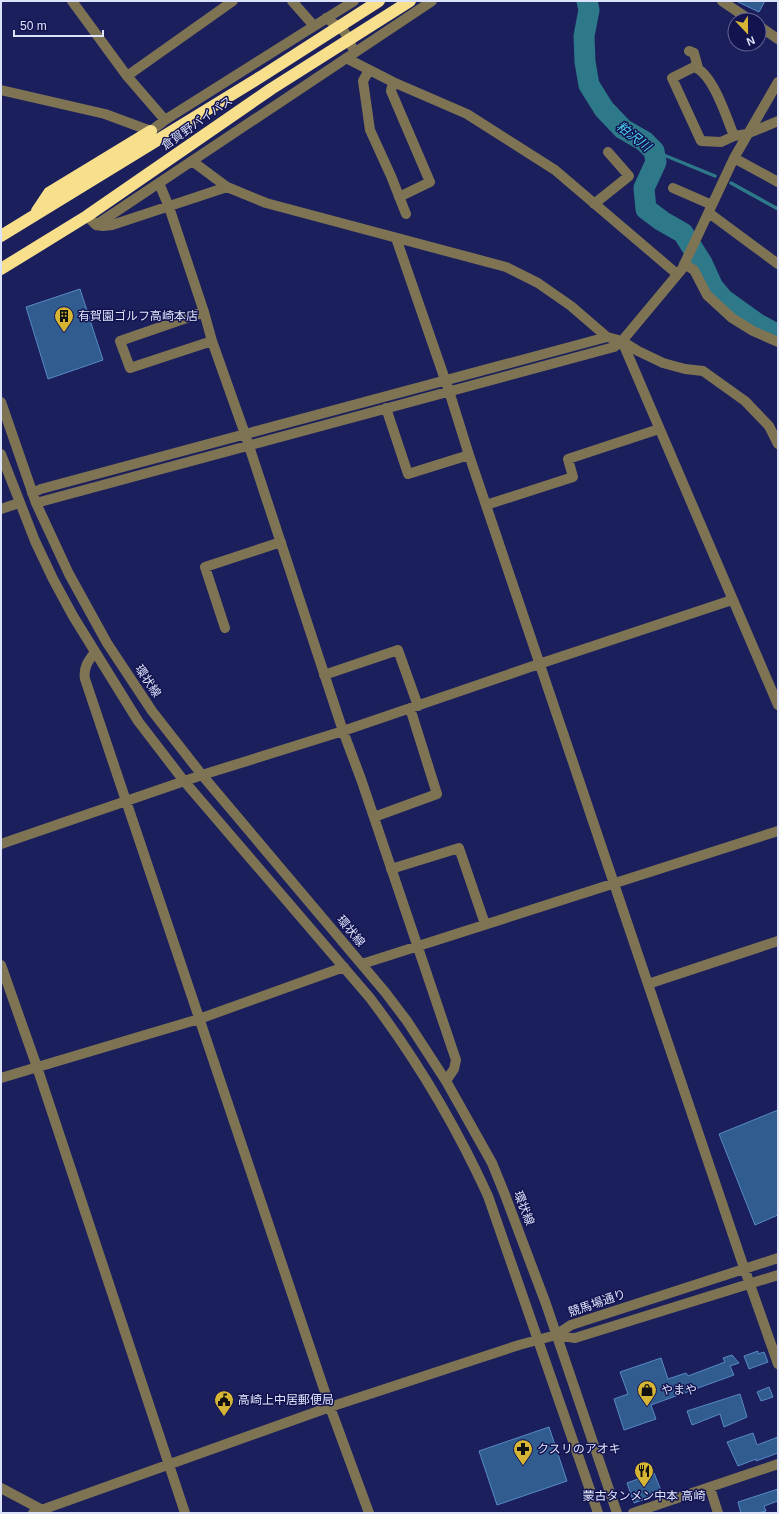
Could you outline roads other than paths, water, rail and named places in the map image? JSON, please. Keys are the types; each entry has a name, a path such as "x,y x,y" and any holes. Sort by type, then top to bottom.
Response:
{"highway":[{"name":"倉賀野バイパス","path":"1,236 262,76 379,1"},
{"name":"倉賀野バイパス","path":"1,269 86,216 271,89 410,1"},
{"path":"32,217 49,194 151,130"}],"street":[{"path":"72,1 127,76 165,120"},
{"path":"127,76 233,1"},
{"path":"292,1 314,26"},
{"path":"1,90 105,114 151,130 354,1"},
{"path":"96,225 432,1"},
{"path":"722,1 738,12"},
{"path":"326,18 343,28 347,36 350,56 369,70 466,114 555,170 677,274"},
{"path":"767,31 778,39"},
{"path":"689,51 694,53 698,68 712,83 734,136"},
{"path":"698,68 694,67 672,78 701,141 721,142 734,136 747,134 777,125"},
{"path":"369,70 363,81 370,130 406,214"},
{"path":"393,82 391,91 430,182 400,197"},
{"path":"36,503 614,347 622,341 684,264 734,158 778,82"},
{"path":"594,204 632,180 608,152"},
{"path":"734,158 778,182"},
{"path":"192,160 227,187 266,203 506,267 538,284 558,297 608,337 622,341 638,351 663,363 703,371 745,401 769,426 778,444"},
{"path":"159,183 169,207 204,312 212,341 249,445 324,675 374,817 456,1060 454,1069 446,1081"},
{"path":"86,216 96,225 103,226 169,207 227,187"},
{"path":"673,188 711,209 778,264"},
{"path":"396,238 449,391 539,664 744,1269 751,1284 778,1364"},
{"path":"684,264 694,270 707,295 732,318 753,331 778,342"},
{"path":"204,312 120,341 130,368 212,341"},
{"path":"32,492 42,488 608,337"},
{"path":"622,341 778,705"},
{"name":"環状線","path":"1,402 36,503 69,574 107,643 152,711 202,775 362,964 407,1021 446,1081 492,1163 556,1335 617,1513"},
{"path":"386,408 408,474 469,455"},
{"path":"486,505 573,476 568,459 659,429"},
{"path":"1,454 19,503 53,579 73,616 138,721 184,781 344,967 394,1029 432,1088 462,1142 488,1196 598,1513"},
{"path":"1,509 19,503"},
{"path":"225,628 205,567 281,542"},
{"path":"1,844 184,781 343,731 732,600"},
{"path":"324,675 398,650 437,794 374,817"},
{"path":"95,652 86,666 84,673 85,679 330,1408 369,1513"},
{"path":"362,964 778,831"},
{"path":"391,869 460,848 485,924"},
{"path":"648,984 778,941"},
{"path":"1,965 37,1067 185,1513"},
{"path":"1,1078 200,1018 344,967"},
{"name":"競馬場通り","path":"556,1335 571,1324 778,1258"},
{"name":"競馬場通り","path":"556,1335 575,1338 778,1275"},
{"path":"1,1488 41,1512 169,1464 330,1408 519,1344 556,1335"},
{"path":"633,1513 778,1464"},
{"path":"710,1488 718,1513"}],"waterway":[{"name":"粕沢川","path":"587,1 589,10 584,36 585,62 589,85 604,109 623,129 644,141 654,151 656,162 644,188 646,209 662,221 683,233 702,263 713,287 723,299 758,324 778,335"},
{"path":"654,151 715,176"},
{"path":"731,183 778,209"}],"place":[{"name":"有賀園ゴルフ高崎本店","path":"64,333"},
{"name":"やまや","path":"647,1407"},
{"name":"高崎上中居郵便局","path":"224,1417"},
{"name":"クスリのアオキ","path":"523,1466"},
{"name":"蒙古タンメン中本 高崎","path":"644,1488"}]}
